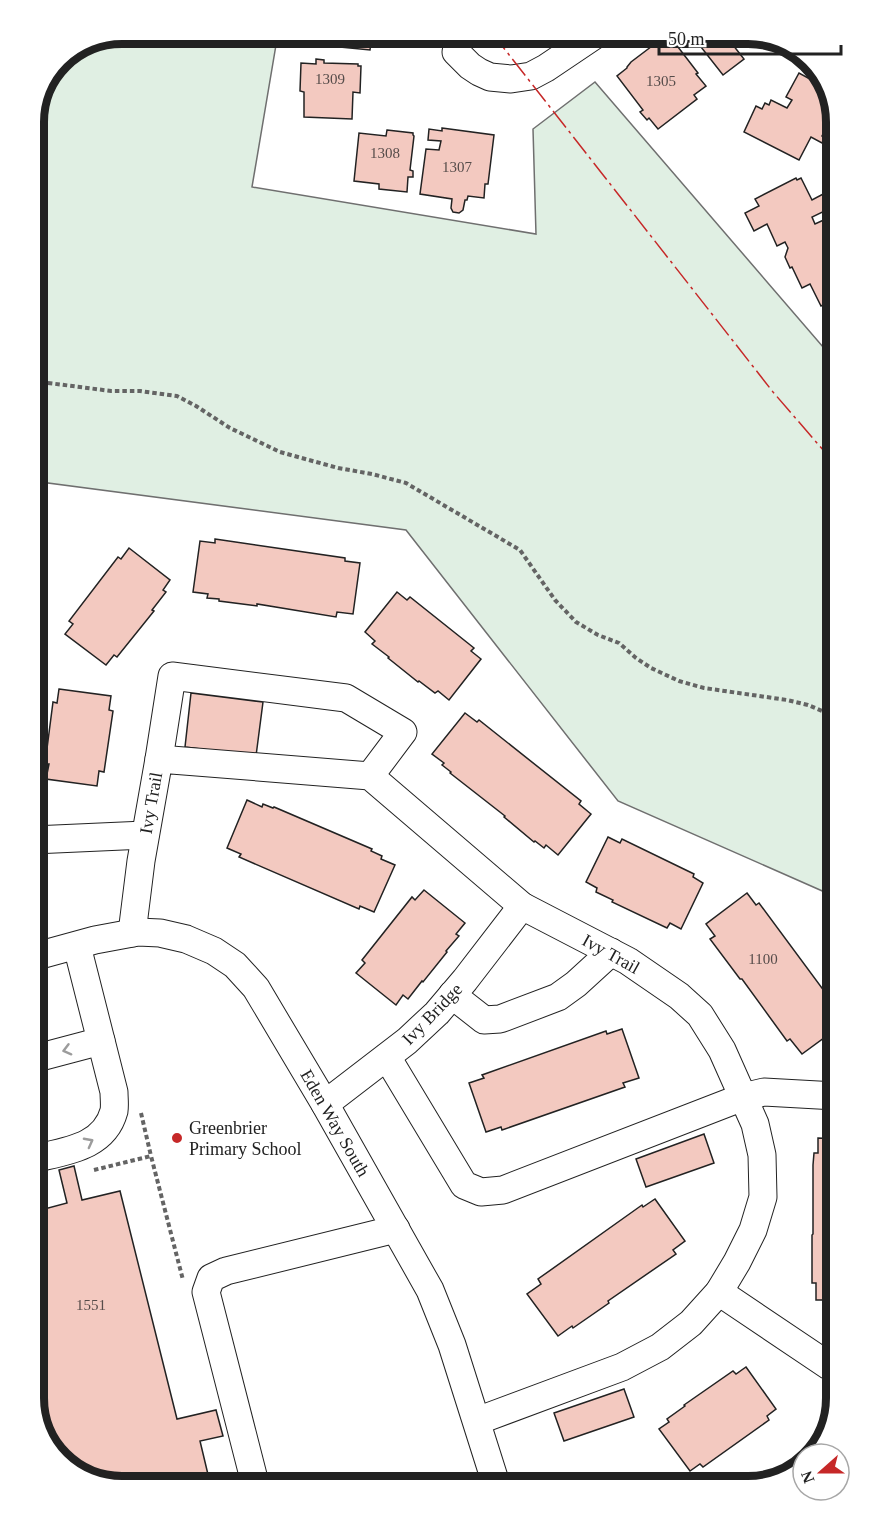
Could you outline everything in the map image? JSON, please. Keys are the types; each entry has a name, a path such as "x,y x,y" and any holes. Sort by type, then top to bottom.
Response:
{"street":[{"path":"456,52 479,72 490,77 511,79 531,76 582,44"},
{"path":"159,759 172,676 346,698 403,732 370,776"},
{"name":"Ivy Trail","path":"132,933 141,861 159,759 370,776 522,906 627,961 679,996 700,1015 722,1050 755,1124 762,1155 763,1197 753,1230 737,1262 719,1292 691,1323 660,1347 622,1367 477,1421"},
{"path":"44,840 146,835"},
{"name":"Ivy Bridge","path":"325,1104 407,1041 437,1012 522,906"},
{"name":"Eden Way South","path":"44,954 95,940 132,933 160,933 186,939 214,951 235,965 255,988 325,1104 430,1290 452,1345 494,1476"},
{"path":"44,1156 78,1148 95,1140 108,1126 114,1109 114,1092 77,946"},
{"path":"452,995 484,1020 500,1019 558,997 611,952"},
{"path":"44,1056 101,1041"},
{"path":"387,1057 464,1185 481,1192 503,1190 743,1097 764,1092 826,1095"},
{"path":"253,1476 206,1292 211,1278 226,1271 396,1228"},
{"path":"719,1292 826,1364"}],"path":[{"path":"44,383 111,392 140,391 177,396 230,428 280,453 406,483 519,550 555,600 576,622 598,635 619,643 651,668 679,681 704,688 787,700 826,713"},
{"path":"87,1172 151,1156 186,1291"}],"green space":[{"path":"276,44 252,187 536,234 533,129 595,82 826,350 826,893 618,801 406,530 44,482 44,117 46,101 52,87 60,74 78,57 92,49 106,45"}],"building":[{"path":"320,44 371,44 370,50"},
{"path":"655,44 676,44 706,86 694,95 697,99 658,129 649,118 647,120 640,112 643,110 617,76"},
{"path":"699,44 734,44 744,59 723,75"},
{"path":"316,59 324,60 324,63 361,66 360,93 353,92 352,119 304,117 304,92 300,91 301,63 316,64"},
{"path":"799,73 808,78 810,75 824,106 826,128 822,136 825,138 822,143 811,137 799,160 744,132 756,106 762,109 765,103 769,105 771,100 787,108 792,100 786,97"},
{"path":"442,128 494,135 484,198 468,196 463,210 459,213 453,212 451,208 452,199 420,194 426,149 439,150 441,141 428,140 429,129 442,131"},
{"path":"387,130 413,133 414,136 410,170 413,171 413,177 408,177 407,192 379,189 379,184 354,181 359,133 386,136"},
{"path":"796,178 797,180 801,178 812,200 825,193 826,210 812,217 815,224 826,219 826,304 821,306 810,284 802,288 785,257 788,248 785,242 777,246 767,224 754,231 745,213 759,206 755,199"},
{"path":"215,539 345,558 345,561 360,563 353,614 337,612 336,617 257,604 257,606 219,601 219,599 207,598 208,594 193,592 200,541 215,543"},
{"path":"129,548 170,580 163,590 166,592 152,610 154,611 117,657 114,655 106,665 65,634 73,624 69,621 118,557 121,559"},
{"path":"397,592 407,600 410,597 474,648 471,651 481,659 449,700 438,691 435,693 418,682 388,658 372,644 375,641 365,632"},
{"path":"59,689 111,696 109,710 113,711 104,772 99,771 97,786 46,779 49,764 45,764 53,702 57,703"},
{"path":"191,693 263,702 256,756 185,747"},
{"path":"465,713 477,722 479,720 581,801 579,804 591,814 558,855 546,845 544,848 534,842 450,773 442,765 444,763 432,754"},
{"path":"247,800 262,807 263,804 274,807 372,849 371,851 382,856 381,859 395,865 374,912 360,906 359,909 239,857 241,854 227,848"},
{"path":"608,837 620,843 622,839 694,874 693,877 703,883 681,929 670,923 667,928 612,902 613,900 596,892 597,888 586,882"},
{"path":"424,890 465,923 456,934 459,936 423,982 408,999 403,995 396,1005 356,973 365,963 362,960 412,897 415,900"},
{"path":"747,893 756,905 759,903 826,993 826,1036 802,1054 790,1039 787,1041 710,939 715,936 706,924"},
{"path":"622,1029 639,1078 623,1083 625,1087 502,1130 501,1127 486,1132 469,1083 484,1078 482,1075 606,1031 607,1034"},
{"path":"704,1134 714,1163 646,1187 636,1159"},
{"path":"818,1138 826,1138 826,1300 816,1300 816,1283 812,1283 813,1165 814,1153 818,1153"},
{"path":"74,1166 82,1200 120,1191 177,1419 216,1410 223,1436 200,1441 208,1476 106,1475 87,1468 70,1457 52,1433 44,1409 44,1209 67,1203 59,1170"},
{"path":"655,1199 685,1241 673,1250 676,1254 608,1301 609,1303 558,1336 527,1294 541,1284 538,1279 642,1205 643,1207"},
{"path":"746,1367 776,1409 767,1416 769,1420 703,1467 700,1464 690,1471 659,1429 669,1422 667,1419 684,1405 733,1371 736,1374"},
{"path":"624,1389 634,1417 564,1441 554,1413"}],"power":[{"path":"501,44 773,392 826,453"}],"place":[{"name":"Greenbrier Primary School","path":"177,1138"}]}
